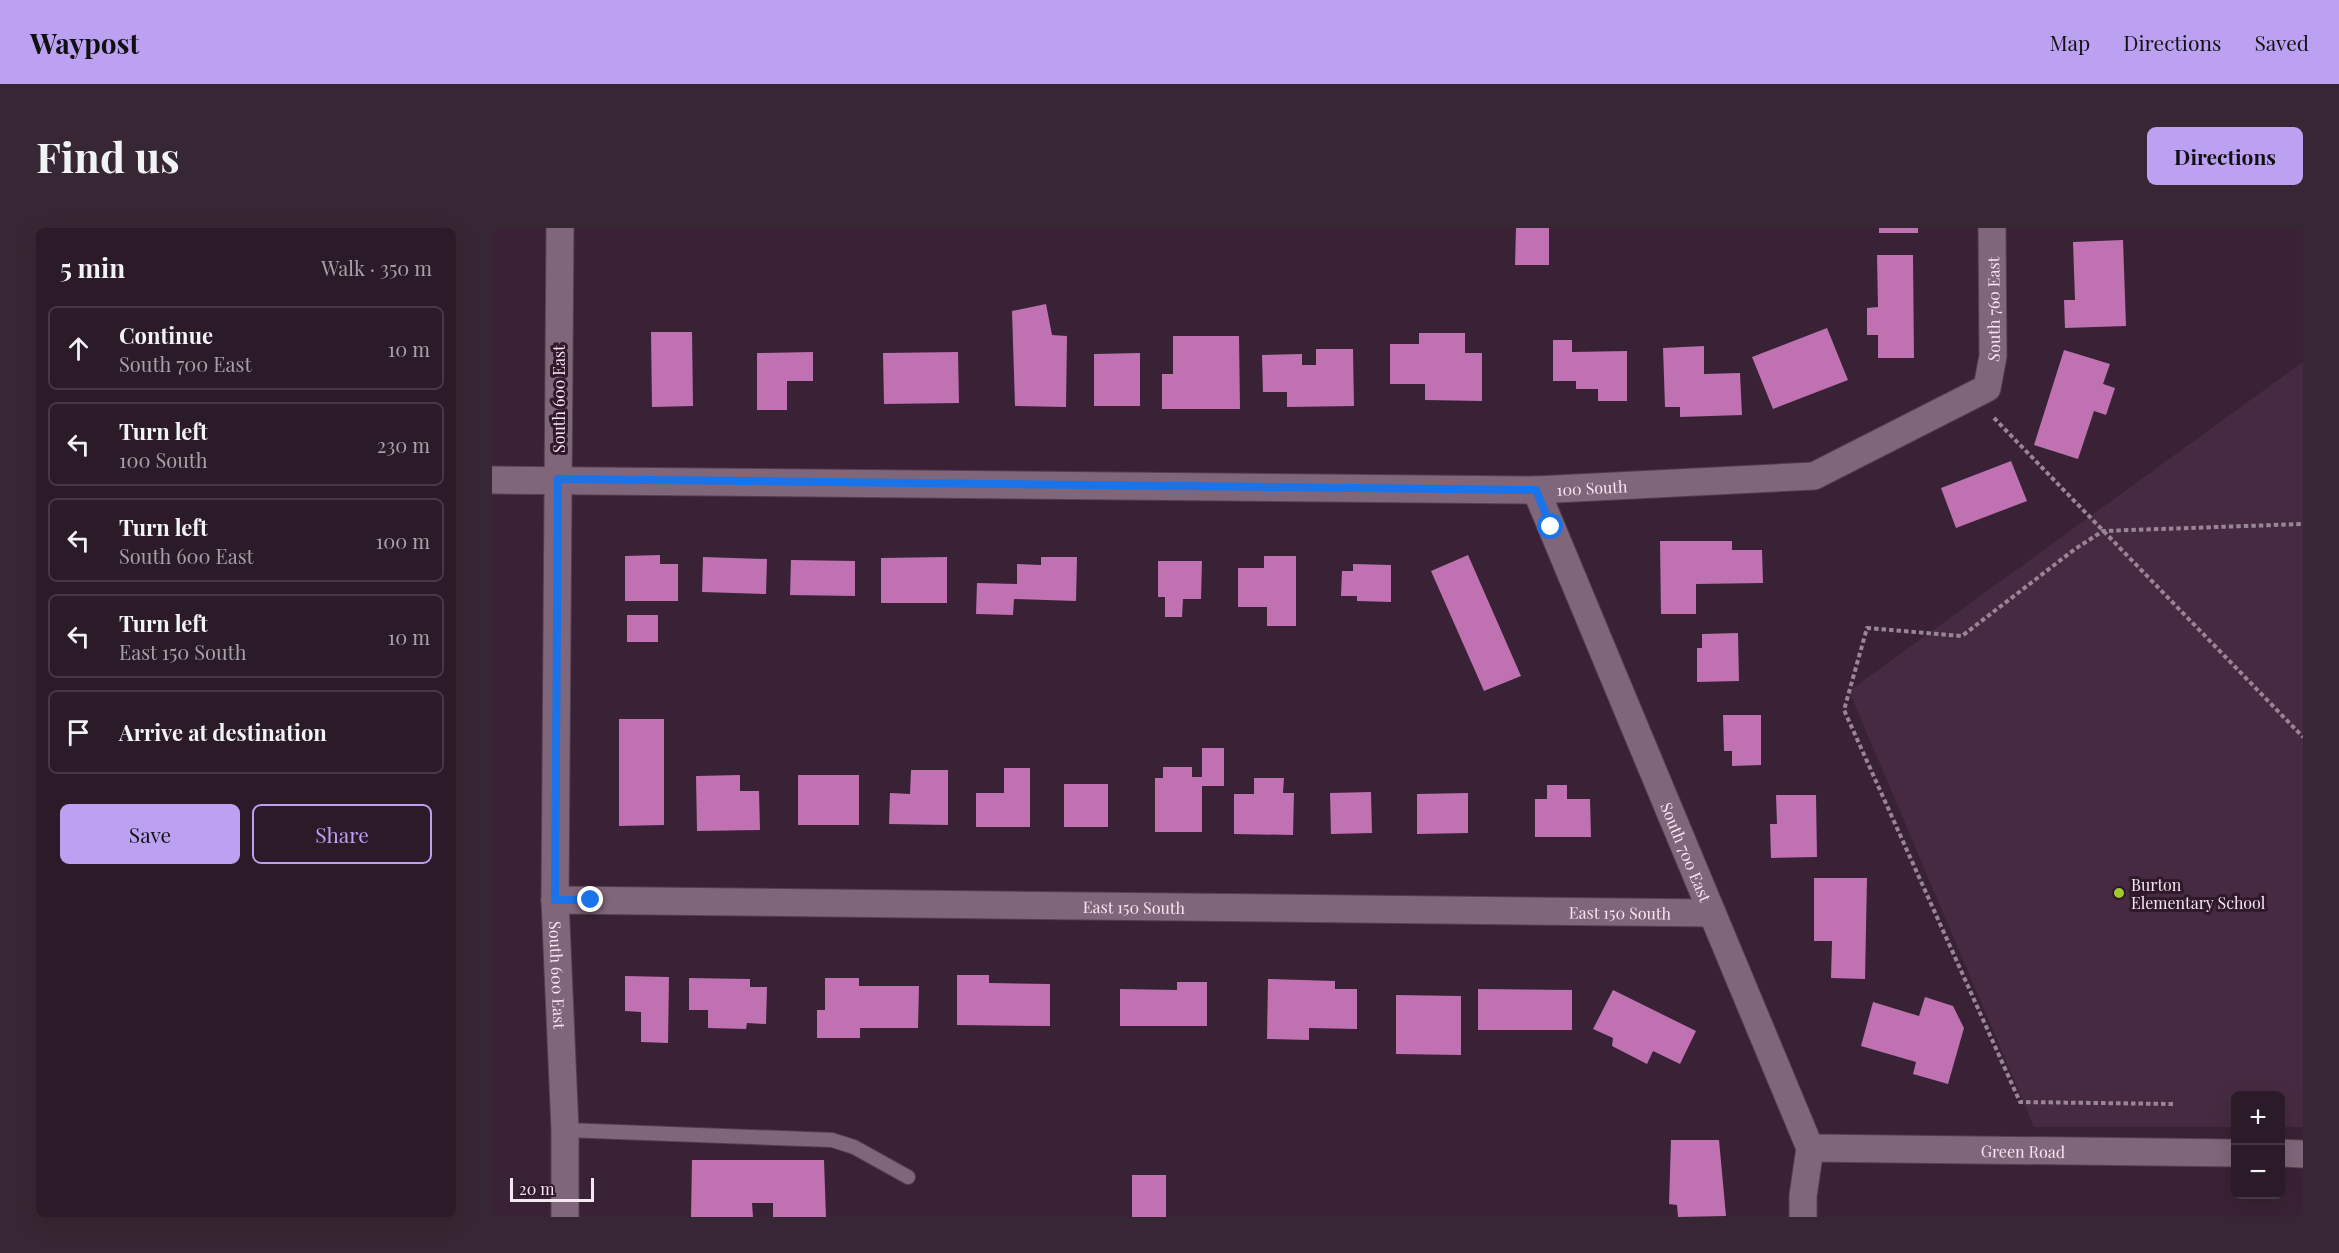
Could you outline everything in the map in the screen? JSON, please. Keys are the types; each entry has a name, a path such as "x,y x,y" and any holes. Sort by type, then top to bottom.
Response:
{"street":[{"name":"South 600 East","path":"560,228 555,900 566,1130 565,1217"},
{"name":"South 760 East","path":"1987,388 1993,356 1992,228"},
{"name":"100 South","path":"492,480 1536,490 1814,476 1987,388"},
{"name":"South 700 East","path":"1536,490 1810,1148"},
{"name":"East 150 South","path":"555,900 1712,913"},
{"name":"Green Road","path":"1810,1148 2231,1153"},
{"path":"1803,1217 1803,1196 1810,1148"},
{"path":"2285,1153 2303,1154"}],"lane":[{"path":"566,1130 832,1140 854,1147 908,1177"}],"path":[{"path":"1994,418 2303,737"},
{"path":"2173,1104 2019,1102 1844,710 1867,628 1962,636 2075,549 2103,531 2303,524"}],"shaded area":[{"name":"Burton Elementary School","path":"2303,362 2303,1127 2285,1127 2285,1091 2231,1091 2231,1127 2034,1127 1849,691"}],"building":[{"path":"1516,228 1549,228 1549,265 1515,265"},
{"path":"1879,228 1918,228 1918,233 1879,233"},
{"path":"2123,240 2126,326 2065,328 2064,300 2075,300 2073,242"},
{"path":"1877,255 1913,255 1914,358 1878,358 1878,335 1867,335 1867,308 1878,307"},
{"path":"1046,304 1052,335 1067,336 1066,407 1015,406 1012,311"},
{"path":"1827,328 1848,380 1773,409 1752,357"},
{"path":"651,332 692,332 693,406 652,407"},
{"path":"1419,333 1465,333 1465,353 1482,353 1482,401 1425,400 1425,384 1390,384 1390,344 1419,344"},
{"path":"1173,336 1239,336 1240,409 1162,409 1162,374 1173,374"},
{"path":"1553,340 1572,340 1572,352 1627,351 1627,401 1598,401 1598,389 1576,389 1576,381 1553,381"},
{"path":"1704,346 1704,374 1740,373 1742,415 1680,417 1680,407 1665,407 1663,348"},
{"path":"1316,349 1353,349 1354,406 1287,407 1287,392 1263,392 1262,355 1302,354 1302,365 1316,365"},
{"path":"2064,350 2110,364 2103,384 2115,388 2106,415 2094,411 2078,459 2034,445"},
{"path":"813,352 813,381 787,381 787,410 757,410 757,353"},
{"path":"958,352 959,403 884,404 883,353"},
{"path":"1140,353 1140,406 1094,406 1094,354"},
{"path":"2011,461 2027,501 1956,528 1941,488"},
{"path":"1660,541 1732,541 1732,550 1762,550 1763,583 1696,584 1696,614 1661,614"},
{"path":"660,555 660,564 678,564 678,601 625,601 625,556"},
{"path":"1468,555 1521,676 1484,691 1431,571"},
{"path":"1264,556 1296,556 1296,626 1267,626 1267,607 1238,607 1238,568 1264,568"},
{"path":"703,557 767,559 766,594 702,592"},
{"path":"947,557 947,603 881,603 881,558"},
{"path":"1041,557 1077,557 1076,601 1014,599 1013,615 976,614 977,583 1017,584 1017,564 1041,565"},
{"path":"791,560 855,561 855,596 790,595"},
{"path":"1158,561 1202,561 1201,599 1183,599 1182,617 1165,617 1165,597 1158,597"},
{"path":"1353,564 1391,565 1391,602 1357,601 1357,596 1341,596 1342,571 1353,571"},
{"path":"627,615 658,615 658,642 627,642"},
{"path":"1738,633 1739,681 1697,682 1697,648 1702,648 1702,634"},
{"path":"1723,715 1761,715 1761,765 1732,766 1732,751 1724,751"},
{"path":"619,719 664,719 664,825 619,826"},
{"path":"1202,748 1224,748 1224,786 1202,786 1202,832 1155,832 1155,778 1163,778 1163,767 1192,767 1192,777 1202,777"},
{"path":"1004,768 1030,768 1030,827 976,827 976,793 1004,793"},
{"path":"911,770 948,770 948,825 889,824 890,793 910,794"},
{"path":"740,775 740,791 759,791 760,830 697,831 696,776"},
{"path":"798,775 859,775 859,825 798,825"},
{"path":"1254,778 1284,778 1283,793 1294,793 1293,835 1234,834 1234,794 1254,794"},
{"path":"1064,784 1108,784 1108,827 1064,827"},
{"path":"1547,785 1567,785 1567,799 1590,799 1591,837 1535,837 1535,799 1547,799"},
{"path":"1371,792 1372,833 1331,834 1330,793"},
{"path":"1468,793 1468,833 1417,834 1417,794"},
{"path":"1776,795 1816,795 1817,857 1771,858 1770,824 1777,824"},
{"path":"1814,878 1867,878 1865,979 1831,978 1832,941 1814,941"},
{"path":"957,975 989,975 989,983 1050,984 1050,1026 957,1025"},
{"path":"625,976 669,977 668,1043 641,1042 641,1012 625,1011"},
{"path":"689,978 750,979 750,987 767,987 766,1024 747,1023 746,1029 708,1028 708,1010 689,1010"},
{"path":"825,978 859,978 859,986 919,986 918,1028 860,1028 860,1038 817,1038 817,1010 825,1010"},
{"path":"1268,979 1335,981 1335,989 1357,989 1357,1029 1309,1028 1309,1040 1267,1039"},
{"path":"1177,982 1207,982 1207,1026 1120,1026 1120,989 1177,990"},
{"path":"1478,989 1572,990 1572,1030 1478,1030"},
{"path":"1613,990 1696,1031 1680,1064 1653,1051 1647,1064 1612,1046 1613,1038 1593,1029"},
{"path":"1396,995 1461,996 1461,1055 1396,1054"},
{"path":"1925,997 1953,1006 1964,1028 1948,1084 1913,1074 1916,1062 1861,1046 1873,1002 1919,1016"},
{"path":"1671,1140 1719,1140 1726,1216 1678,1217 1677,1205 1669,1204"},
{"path":"692,1160 824,1160 826,1217 773,1217 773,1203 752,1203 753,1217 691,1217"},
{"path":"1132,1175 1166,1175 1166,1217 1132,1217"}],"place":[{"name":"Burton Elementary School","path":"2119,893"}],"route":[{"path":"591,900 555,900 558,479 1536,490 1551,527"}]}
